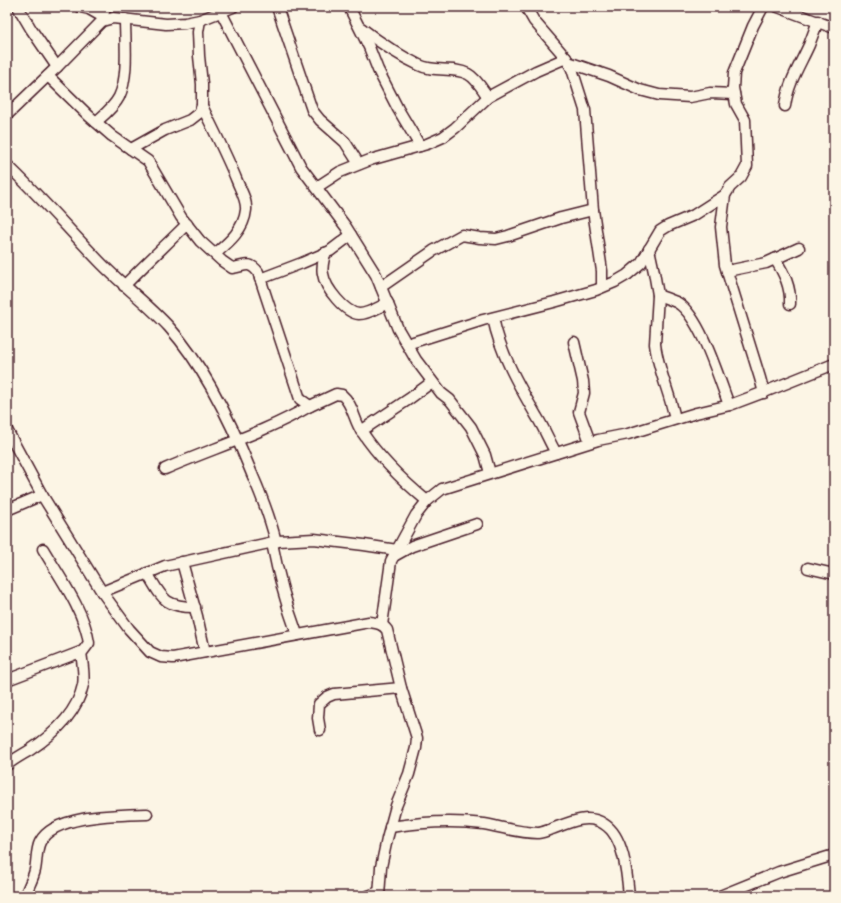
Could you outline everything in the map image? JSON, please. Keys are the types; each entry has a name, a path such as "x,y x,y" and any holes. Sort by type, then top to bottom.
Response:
{"street":[{"path":"18,7 57,67"},
{"path":"80,7 113,18 166,24 185,24 200,20 233,7"},
{"path":"277,7 312,110 320,120 345,142 359,164"},
{"path":"349,7 369,47 378,70 398,109 420,146"},
{"path":"526,7 534,21 567,60 574,74 585,110 593,210 602,271 602,287"},
{"path":"763,7 753,26 734,73 734,94 736,104 745,120 747,166 741,177 730,187 725,195 721,227 727,271 764,393"},
{"path":"778,7 834,28"},
{"path":"221,12 301,167 352,235 376,274 398,329 416,360 441,393 450,400 471,427 485,455 490,473"},
{"path":"7,115 57,67 104,15"},
{"path":"96,122 113,106 124,86 125,19"},
{"path":"131,149 165,130 190,120 199,113 202,106 198,32 200,20"},
{"path":"785,106 792,80 818,21"},
{"path":"358,26 382,44 420,66 434,70 469,74 488,97"},
{"path":"317,188 340,172 359,164 420,146 443,137 455,128 488,97 536,71 567,60 640,90 659,95 690,97 710,93 734,94"},
{"path":"48,76 112,136 148,161 178,211 200,241 232,268 251,265 258,272 300,399 310,406"},
{"path":"202,106 244,196 246,210 242,225 232,239 215,254"},
{"path":"7,165 124,286 169,327 187,349 223,408 238,439 270,519 286,602 297,634"},
{"path":"407,344 602,287 627,275 641,263 660,231 664,228 694,215 725,195"},
{"path":"382,287 429,254 462,235 496,239 561,218 593,210"},
{"path":"124,286 187,224"},
{"path":"260,279 325,253 352,235"},
{"path":"727,271 766,263 800,248"},
{"path":"649,249 658,295 655,344 656,352 659,368 675,419"},
{"path":"325,253 322,265 327,286 347,310 359,314 368,312 388,303"},
{"path":"775,259 784,273 788,284 790,304"},
{"path":"658,295 678,303 692,318 707,348 729,405"},
{"path":"493,318 502,348 556,452"},
{"path":"574,342 583,381 584,393 579,412 590,442"},
{"path":"382,625 391,561 416,515 427,501 442,488 521,465 556,452 590,442 628,434 675,419 729,405 764,393 834,364"},
{"path":"361,431 432,382"},
{"path":"165,469 287,420 310,406 336,394 342,395 350,403 353,414 361,431 372,447 404,481 427,501"},
{"path":"7,430 42,495 102,592 130,629 150,652 161,657 173,658 297,634 369,622 378,623 387,630 401,688 417,738 409,774 396,806 390,827 381,867 379,894 368,896"},
{"path":"7,510 42,495"},
{"path":"102,592 165,566 274,542 314,539 364,545 395,553 477,524"},
{"path":"7,680 81,652 89,643 87,630 78,610 43,549"},
{"path":"182,562 195,607 205,652"},
{"path":"808,568 834,574"},
{"path":"147,573 163,599 182,607 195,607"},
{"path":"7,765 30,750 54,731 70,714 83,685 81,652"},
{"path":"320,730 318,718 319,704 327,697 334,694 401,688"},
{"path":"25,896 34,871 40,843 47,833 78,819 147,814"},
{"path":"390,827 440,821 482,824 539,833 574,820 593,819 603,823 612,830 617,840 622,852 629,896"},
{"path":"720,896 778,872 834,855"}]}
